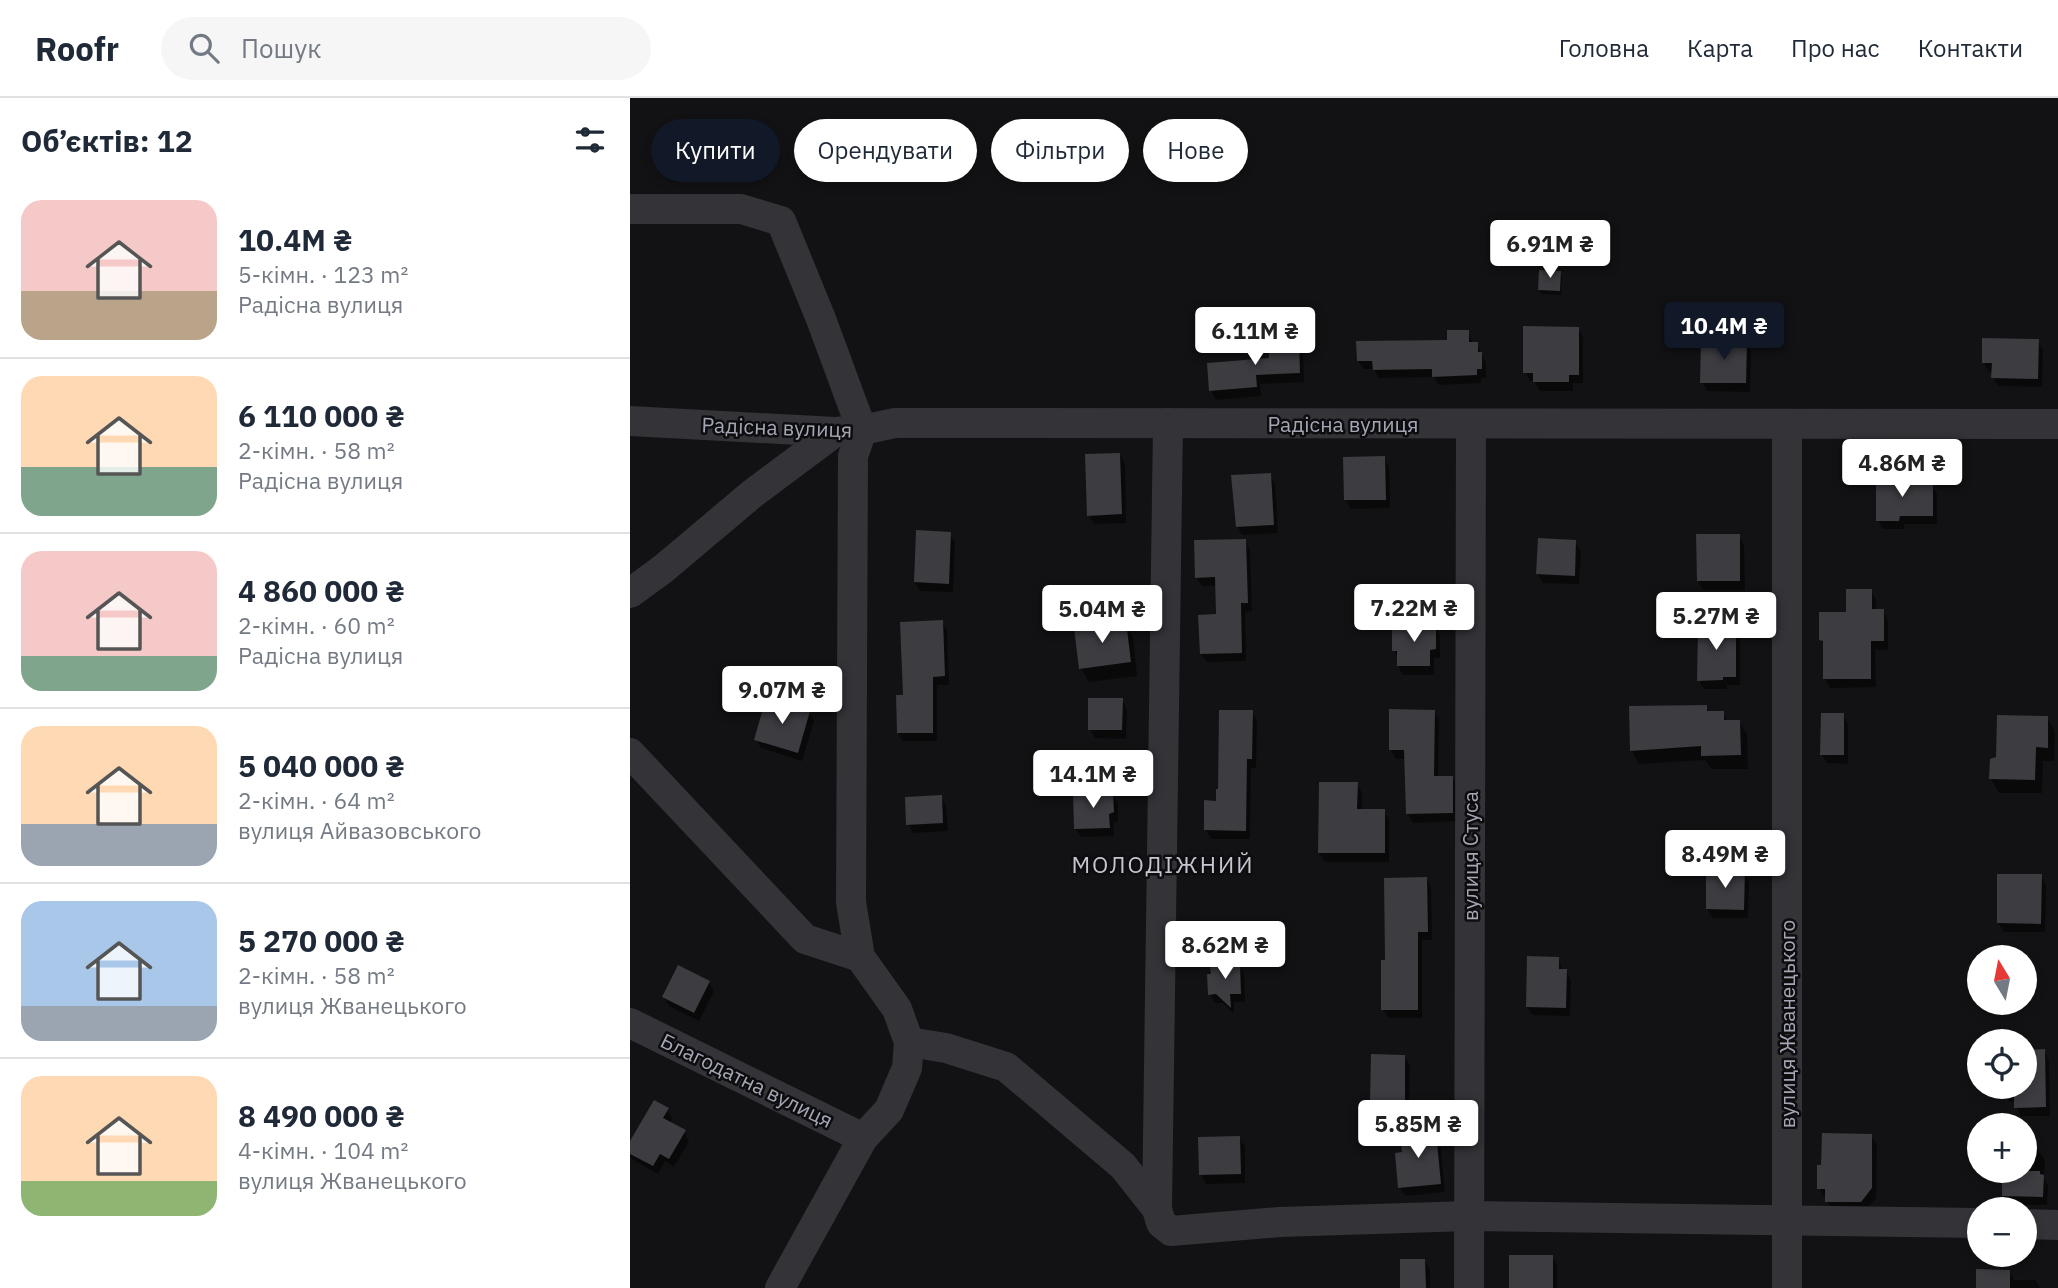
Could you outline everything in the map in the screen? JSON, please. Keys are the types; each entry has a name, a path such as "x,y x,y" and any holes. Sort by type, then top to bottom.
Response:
{"street":[{"path":"630,209 741,209 781,221 821,319 853,456 851,902 860,957 897,1009 909,1042 906,1068 889,1110 863,1138 780,1288"},
{"name":"Радісна вулиця","path":"630,421 848,431 895,423 2058,424"},
{"path":"1159,1216 1168,423"},
{"name":"вулиця Стуса","path":"1469,1288 1471,424"},
{"name":"вулиця Жванецького","path":"1787,425 1787,1288"},
{"path":"630,593 663,569 752,494 848,431"},
{"path":"630,753 805,939 860,957"},
{"name":"Благодатна вулиця","path":"630,1023 863,1138"},
{"path":"909,1042 946,1048 1006,1067 1123,1166 1171,1231 1280,1222 1469,1216 1967,1223"},
{"path":"2037,1224 2058,1225"}],"building":[{"path":"1539,270 1561,271 1560,291 1538,290"},
{"path":"1523,326 1579,327 1579,375 1569,375 1569,382 1533,382 1533,373 1523,373"},
{"path":"1447,330 1469,330 1469,342 1478,342 1478,352 1482,352 1482,369 1477,369 1477,375 1432,377 1432,369 1373,370 1372,361 1357,361 1356,341 1447,340"},
{"path":"1982,338 2039,339 2038,379 1991,378 1992,363 1982,363"},
{"path":"1299,340 1300,373 1256,375 1257,387 1209,391 1207,363 1269,358 1268,341"},
{"path":"1701,341 1747,341 1746,383 1700,383"},
{"path":"1120,453 1122,514 1087,516 1085,454"},
{"path":"1385,456 1386,500 1344,500 1343,457"},
{"path":"1271,473 1274,525 1236,527 1231,475"},
{"path":"1876,477 1901,477 1901,483 1933,484 1933,516 1900,516 1899,521 1876,521"},
{"path":"916,530 951,532 949,584 914,582"},
{"path":"1696,534 1740,534 1740,581 1697,581"},
{"path":"1538,538 1576,540 1575,576 1536,574"},
{"path":"1246,539 1248,603 1241,603 1242,653 1200,654 1198,615 1216,614 1215,577 1195,578 1194,540"},
{"path":"1846,589 1872,589 1872,609 1884,609 1884,641 1871,641 1871,679 1823,679 1823,641 1819,640 1819,612 1846,612"},
{"path":"943,620 945,676 933,677 933,733 897,733 896,695 903,695 900,622"},
{"path":"1126,621 1131,662 1079,669 1074,628"},
{"path":"1436,624 1436,649 1430,650 1430,666 1397,666 1397,651 1392,651 1392,625"},
{"path":"1698,625 1736,625 1736,677 1697,681"},
{"path":"766,698 810,711 798,753 754,740"},
{"path":"1088,698 1123,698 1122,730 1088,730"},
{"path":"1707,705 1707,711 1724,711 1724,720 1740,720 1741,755 1701,756 1701,746 1630,751 1629,706"},
{"path":"1389,709 1435,710 1434,776 1453,776 1453,813 1406,814 1404,750 1389,750"},
{"path":"1219,710 1253,710 1252,759 1247,759 1246,831 1204,830 1204,800 1216,801 1218,789"},
{"path":"1821,713 1844,713 1844,755 1820,755"},
{"path":"1997,715 2048,716 2048,748 2036,747 2035,780 1989,779 1990,759 1996,757"},
{"path":"1319,782 1358,782 1357,809 1385,809 1385,853 1318,853"},
{"path":"1113,792 1114,812 1109,814 1110,828 1074,829 1073,793"},
{"path":"942,795 943,823 906,825 905,797"},
{"path":"1706,870 1745,871 1744,910 1706,909"},
{"path":"1997,874 2042,874 2041,924 1997,923"},
{"path":"1427,877 1428,932 1418,932 1418,1010 1381,1010 1381,960 1385,960 1384,878"},
{"path":"1527,956 1559,957 1559,969 1567,969 1566,1008 1526,1007"},
{"path":"1240,964 1241,994 1230,994 1231,1008 1216,994 1208,995 1207,974 1211,974 1210,965"},
{"path":"678,965 710,981 694,1013 662,997"},
{"path":"2037,1049 2045,1049 2046,1107 2014,1108 2014,1099 2037,1099"},
{"path":"1371,1054 1405,1055 1405,1101 1370,1100"},
{"path":"654,1100 669,1108 663,1118 686,1130 669,1159 660,1154 653,1166 630,1154 630,1141"},
{"path":"1436,1131 1441,1184 1398,1188 1395,1153 1402,1152 1400,1134"},
{"path":"1822,1133 1872,1134 1872,1188 1861,1202 1825,1202 1825,1189 1817,1189 1817,1165 1821,1165"},
{"path":"1240,1136 1241,1174 1199,1175 1198,1137"},
{"path":"2037,1171 2044,1175 2043,1197 2002,1196 2002,1183 2037,1183"},
{"path":"1509,1255 1553,1255 1553,1288 1509,1288"},
{"path":"1400,1259 1425,1259 1426,1288 1400,1288"},
{"path":"1976,1269 2010,1270 2010,1288 1976,1288"}],"district":[{"name":"МОЛОДІЖНИЙ","path":"1163,864"}]}
